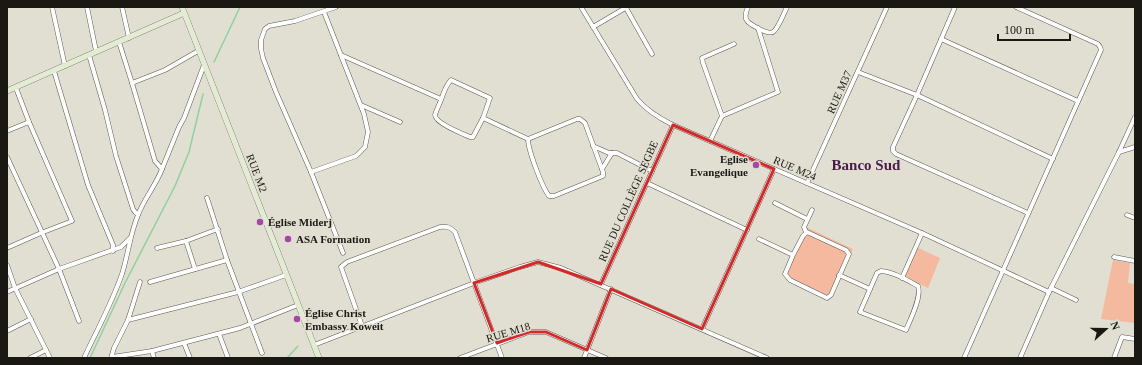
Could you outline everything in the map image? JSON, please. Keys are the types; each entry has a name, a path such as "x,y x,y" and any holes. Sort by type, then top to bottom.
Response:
{"street":[{"path":"52,7 65,66"},
{"path":"86,7 96,51"},
{"path":"122,7 128,38"},
{"name":"RUE M2","path":"182,7 319,358"},
{"path":"336,7 295,21 269,26 264,29 261,40 265,64 311,172 343,253"},
{"name":"RUE M24","path":"581,7 643,106 658,118 922,233 1003,270 1076,300"},
{"path":"593,27 627,7 652,54"},
{"path":"748,7 745,16 746,20 766,32 773,32 787,7"},
{"name":"RUE M37","path":"807,183 887,7"},
{"path":"955,7 893,147 893,151 896,154 1028,213"},
{"path":"964,358 1101,50 1098,44 1016,7"},
{"path":"311,172 356,156 365,147 368,132 367,123 361,105 324,12"},
{"path":"7,91 184,13"},
{"path":"710,141 722,116 778,92 758,28"},
{"path":"941,39 1078,101"},
{"path":"119,42 155,161 162,169"},
{"path":"722,116 702,58 734,44"},
{"path":"132,83 165,70 198,51"},
{"path":"89,55 119,164 133,209 138,214"},
{"path":"341,55 441,99"},
{"path":"84,358 116,290 138,214 158,179 177,131 184,118 204,65"},
{"path":"54,71 88,185 114,245 113,251"},
{"path":"858,72 917,95 1052,159"},
{"path":"453,80 490,98 474,137 470,137 437,120 435,115 441,99 448,82 453,80"},
{"path":"7,248 41,233 72,222 16,88"},
{"path":"361,105 400,122"},
{"path":"1020,358 1050,290 1135,117"},
{"path":"483,118 528,139 574,120 580,119 585,123 604,174 601,177 554,196 549,196 529,148 528,139"},
{"path":"7,131 29,122"},
{"name":"RUE DU COLLÈGE SEGBE","path":"601,284 673,125"},
{"path":"593,146 609,153 617,153 652,171"},
{"path":"1119,152 1135,147"},
{"path":"602,169 612,153"},
{"path":"7,156 41,233 59,269 79,321"},
{"path":"702,329 774,169"},
{"path":"647,183 747,230"},
{"path":"208,198 238,292 262,353"},
{"path":"775,203 807,219"},
{"path":"806,232 793,255 785,274 790,280 815,293 829,297 840,275 848,253 846,250 806,232 803,228 812,210"},
{"path":"1127,215 1135,218"},
{"path":"362,326 341,267 347,262 440,227 450,227 455,232 502,358"},
{"path":"157,248 186,241 218,229"},
{"path":"902,278 922,233"},
{"path":"7,292 59,269 113,251 121,247 131,237"},
{"path":"759,239 793,255"},
{"path":"186,241 195,269"},
{"path":"1114,257 1135,261"},
{"path":"150,282 227,260"},
{"path":"314,345 474,283 538,262 561,268 601,284 767,358"},
{"path":"7,265 15,288 50,358"},
{"path":"881,271 885,271 918,286 920,290 917,303 906,330 860,313 870,289 877,273 881,271"},
{"path":"128,320 238,292 286,275"},
{"path":"840,275 870,289"},
{"path":"140,282 128,320 114,348 112,358 152,351 219,334 251,324 298,305"},
{"path":"584,358 611,289"},
{"path":"7,331 31,319"},
{"name":"RUE M18","path":"460,358 529,332 546,332 606,358"},
{"path":"219,334 228,358"},
{"path":"1114,358 1122,337 1135,339"},
{"path":"184,343 190,358"},
{"path":"30,358 46,350"},
{"path":"152,351 154,358"}],"highlighted area":[{"path":"673,125 774,169 702,329 611,289 587,350 546,332 529,332 497,343 474,283 538,262 601,284"}],"shaded area":[{"path":"806,227 853,249 831,297 783,275"},
{"path":"916,247 940,258 928,288 904,276"},
{"path":"1113,260 1130,263 1128,283 1135,284 1135,323 1101,319"}],"waterway":[{"path":"214,62 240,7"},
{"path":"90,358 125,283 175,186 189,152 203,94"},
{"path":"287,358 298,346"}],"place":[{"name":"Eglise Evangelique","path":"756,165"},
{"name":"Église Miderj","path":"260,222"},
{"name":"ASA Formation","path":"288,239"},
{"name":"Église Christ Embassy Koweit","path":"297,319"}],"district":[{"name":"Banco Sud","path":"866,165"}]}
